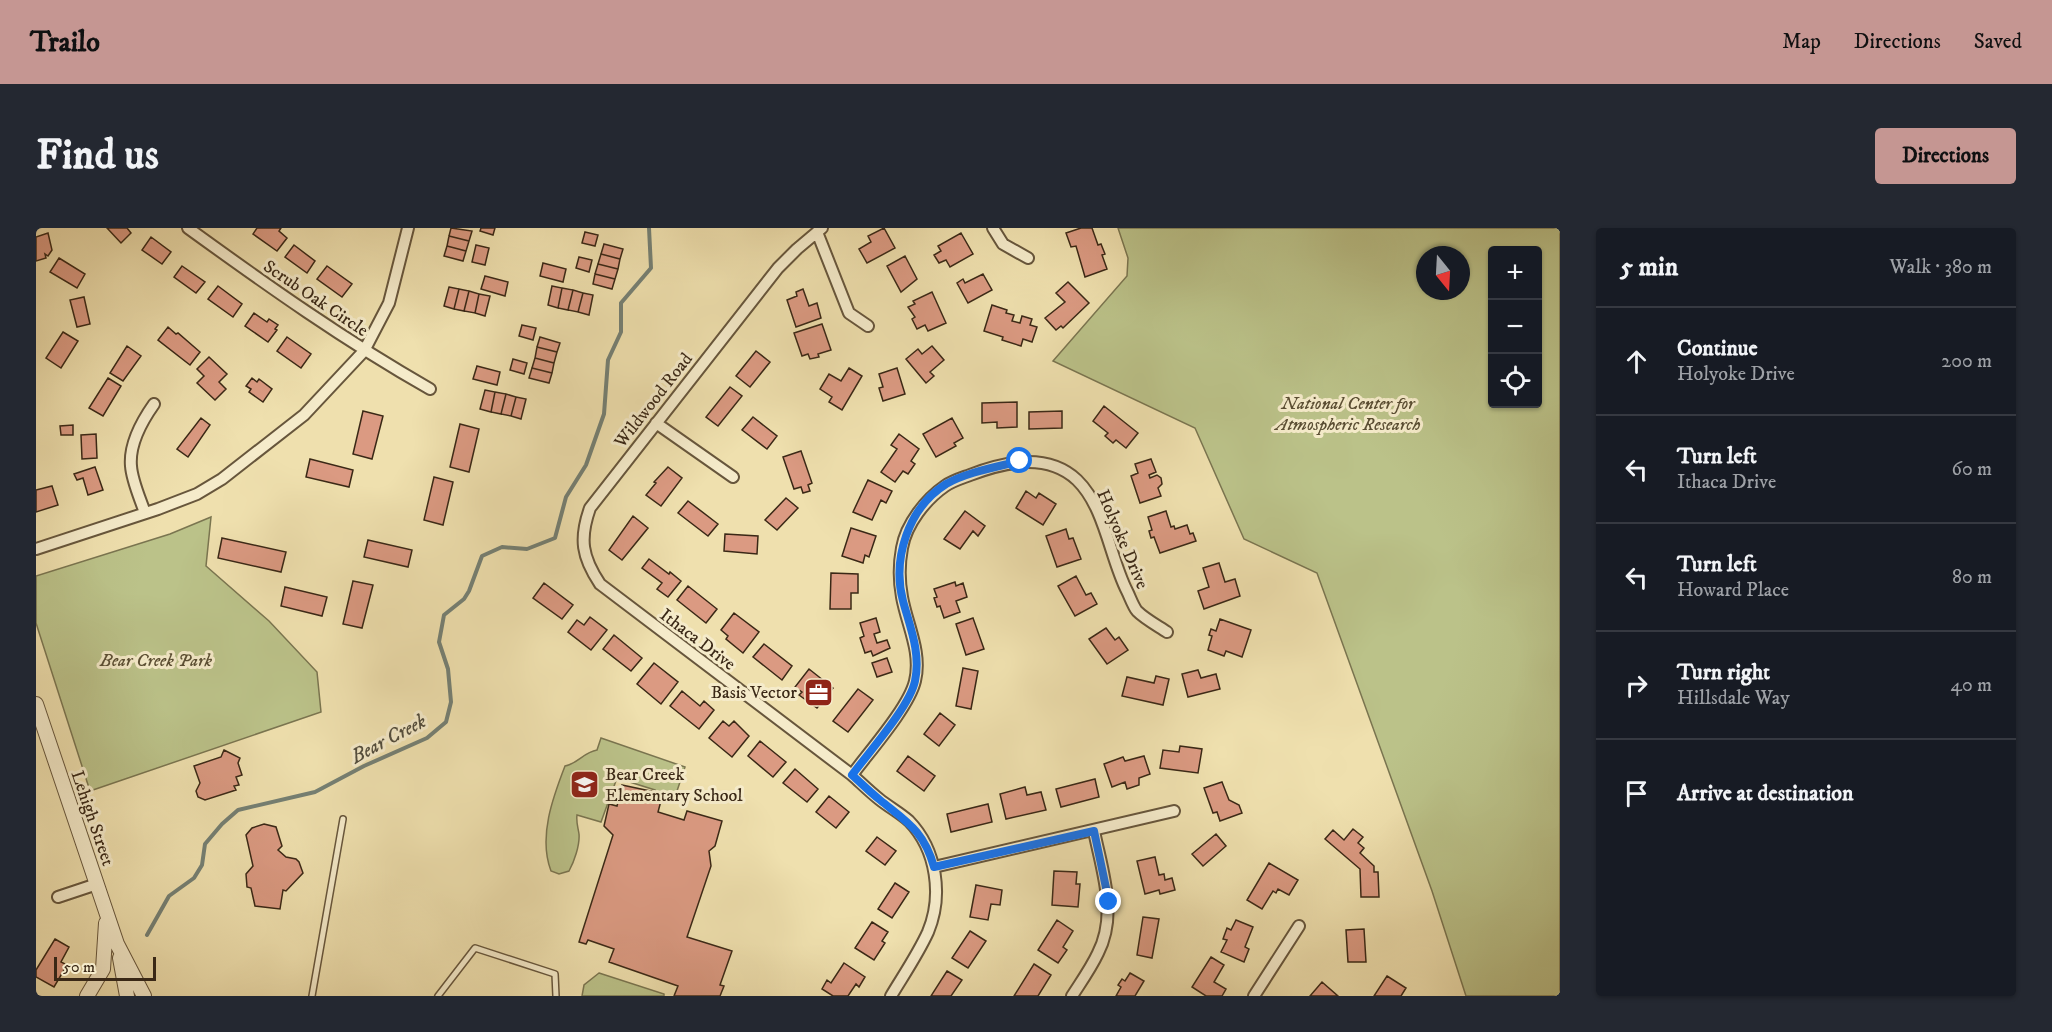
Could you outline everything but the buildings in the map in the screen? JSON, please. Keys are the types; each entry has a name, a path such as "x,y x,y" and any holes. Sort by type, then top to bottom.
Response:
{"street":[{"name":"Scrub Oak Circle","path":"189,228 290,302 364,351 430,389"},
{"path":"36,549 197,494 222,479 304,415 364,351 389,303 408,228"},
{"path":"993,228 1003,244 1028,258"},
{"path":"820,230 849,312 868,326"},
{"name":"Wildwood Road","path":"628,607 600,584 590,570 583,542 584,524 590,508 778,268 820,230"},
{"path":"145,513 131,466 136,437 143,420 154,404"},
{"path":"656,423 733,477"},
{"name":"Holyoke Drive","path":"852,775 907,702 915,683 918,664 912,630 902,598 899,572 902,546 917,515 927,501 946,484 982,470 1020,461 1036,461 1056,468 1077,480 1090,499 1102,524 1122,580 1137,611 1167,632"},
{"name":"Ithaca Drive","path":"628,607 852,775 908,821 923,840 934,867 936,894 932,921 927,934 891,996"},
{"name":"Lehigh Street","path":"37,710 117,944 127,996"},
{"path":"934,867 1173,811"},
{"path":"1072,996 1099,952 1107,929 1109,902 1094,831"},
{"path":"58,897 97,884"},
{"path":"87,996 103,969 105,930 108,918"},
{"path":"1254,996 1299,926"},
{"name":"Lehigh Street","path":"117,944 144,996"}],"lane":[{"path":"312,996 343,819"},
{"path":"438,996 475,948 555,974 556,996"}],"green space":[{"name":"National Center for Atmospheric Research","path":"1118,228 1560,228 1560,996 1466,996 1432,891 1317,573 1244,539 1195,428 1053,361 1127,276 1128,258"},
{"name":"Bear Creek Park","path":"211,517 206,566 269,621 317,672 321,712 90,791 36,623 36,576 170,534"},
{"path":"601,738 685,767 674,800 664,797 655,790 617,778 601,822 577,815 579,838 573,863 569,871 559,874 551,871 546,845 549,817 556,791 565,766 597,750"},
{"path":"599,973 664,994 664,996 582,996 584,985"}],"waterway":[{"name":"Bear Creek","path":"147,935 169,896 194,878 202,865 205,844 238,810 315,792 364,766 427,738 446,722 451,702 448,669 439,642 444,615 464,599 482,556 502,547 527,549 555,538 566,497 586,465 604,414 608,360 621,332 621,303 651,268 649,228"}],"place":[{"name":"Basis Vector","path":"818,692"},
{"name":"Bear Creek Elementary School","path":"584,784"}],"route":[{"path":"1020,461 982,470 946,484 927,501 912,522 902,546 899,572 902,598 912,630 918,664 915,683 907,702 852,775 908,821 923,840 934,867 1094,831 1109,902"}]}
